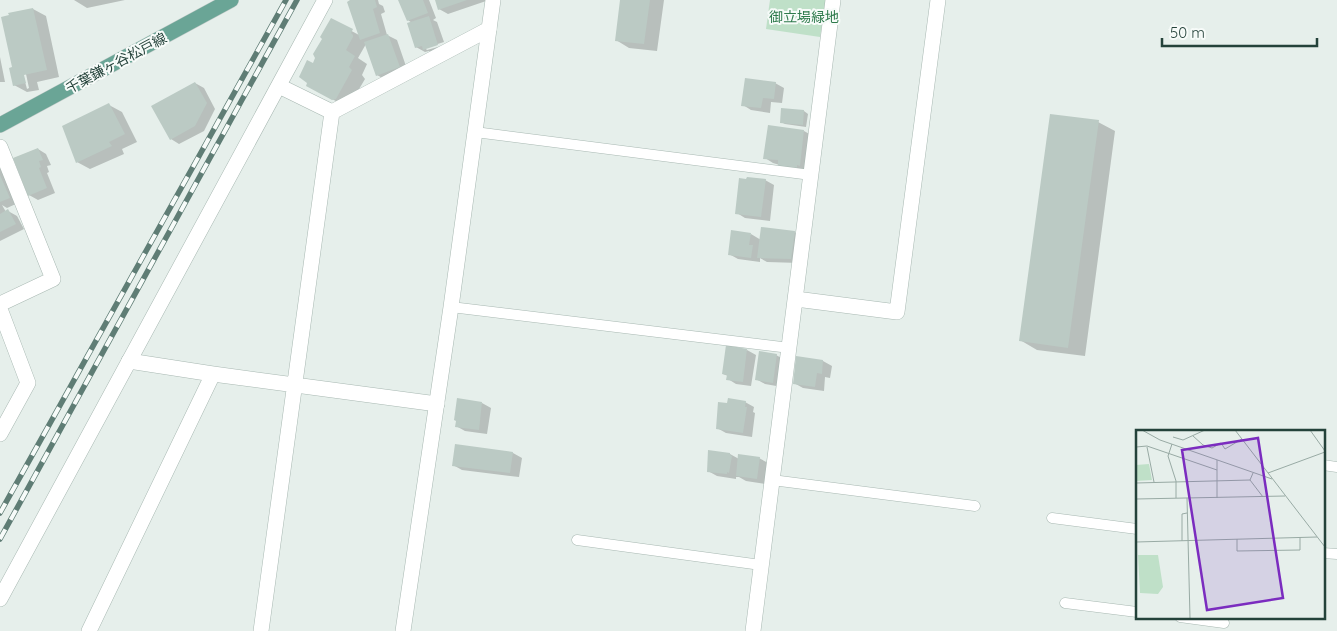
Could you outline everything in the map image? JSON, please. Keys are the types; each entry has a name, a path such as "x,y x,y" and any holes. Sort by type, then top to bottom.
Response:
{"main road":[{"name":"千葉鎌ヶ谷松戸線","path":"0,125 231,0"}],"street":[{"path":"0,599 325,0"},
{"path":"403,631 451,306 493,0"},
{"path":"753,631 834,0"},
{"path":"796,299 897,312 938,0"},
{"path":"332,112 489,29"},
{"path":"279,86 332,112"},
{"path":"261,631 332,112"},
{"path":"0,148 53,278 0,304"},
{"path":"0,309 28,383 0,434"},
{"path":"130,361 437,404"},
{"path":"89,631 213,374"}],"lane":[{"path":"475,132 811,175"},
{"path":"451,306 790,348"},
{"path":"1324,465 1337,467"},
{"path":"772,480 975,506"},
{"path":"1052,518 1136,529"},
{"path":"577,540 761,565"},
{"path":"1324,552 1337,554"},
{"path":"1065,602 1136,612"},
{"path":"1186,618 1224,624"}],"green space":[{"name":"御立場緑地","path":"770,0 826,0 820,37 766,29"}],"building":[{"path":"350,0 375,0 377,7 373,9 380,33 360,40 347,2"},
{"path":"398,0 423,0 428,13 407,21"},
{"path":"435,0 467,0 438,10"},
{"path":"620,0 650,0 644,44 615,41"},
{"path":"33,8 47,70 24,75 26,83 13,86 9,68 12,67 1,17 9,15 8,13"},
{"path":"429,16 438,45 423,50 422,46 415,48 407,23"},
{"path":"331,18 353,29 351,33 353,37 346,50 355,56 349,67 352,70 336,99 332,100 306,86 307,83 299,77 307,60 313,63 315,58 313,54"},
{"path":"388,34 400,67 376,76 364,42"},
{"path":"745,78 776,82 774,99 763,98 761,108 741,106"},
{"path":"195,82 207,103 195,126 170,140 151,106"},
{"path":"109,103 125,134 109,142 112,146 76,163 62,126"},
{"path":"781,108 804,110 803,125 780,123"},
{"path":"1050,114 1099,120 1068,348 1019,341"},
{"path":"768,125 804,130 800,166 797,165 797,169 778,166 778,160 763,159"},
{"path":"38,148 43,160 39,161 41,167 39,168 47,188 28,196 13,158"},
{"path":"0,175 10,198 0,202"},
{"path":"747,177 766,179 761,217 735,214 739,178 746,179"},
{"path":"8,209 16,224 0,232 0,214"},
{"path":"761,227 795,231 791,259 757,258"},
{"path":"731,230 751,233 749,245 753,245 751,258 728,255"},
{"path":"726,345 747,349 743,382 726,380 727,375 722,374"},
{"path":"759,351 777,354 773,383 755,380"},
{"path":"796,356 823,360 822,374 817,373 815,387 793,384"},
{"path":"457,398 482,402 479,430 455,427"},
{"path":"728,398 746,401 745,407 747,407 743,433 716,429 718,402 727,403"},
{"path":"455,444 513,452 510,473 452,466"},
{"path":"708,450 730,453 732,456 729,473 707,472"},
{"path":"738,454 760,457 757,479 736,476"}],"railway":[{"path":"0,513 286,0"},
{"path":"0,539 297,0"}]}
